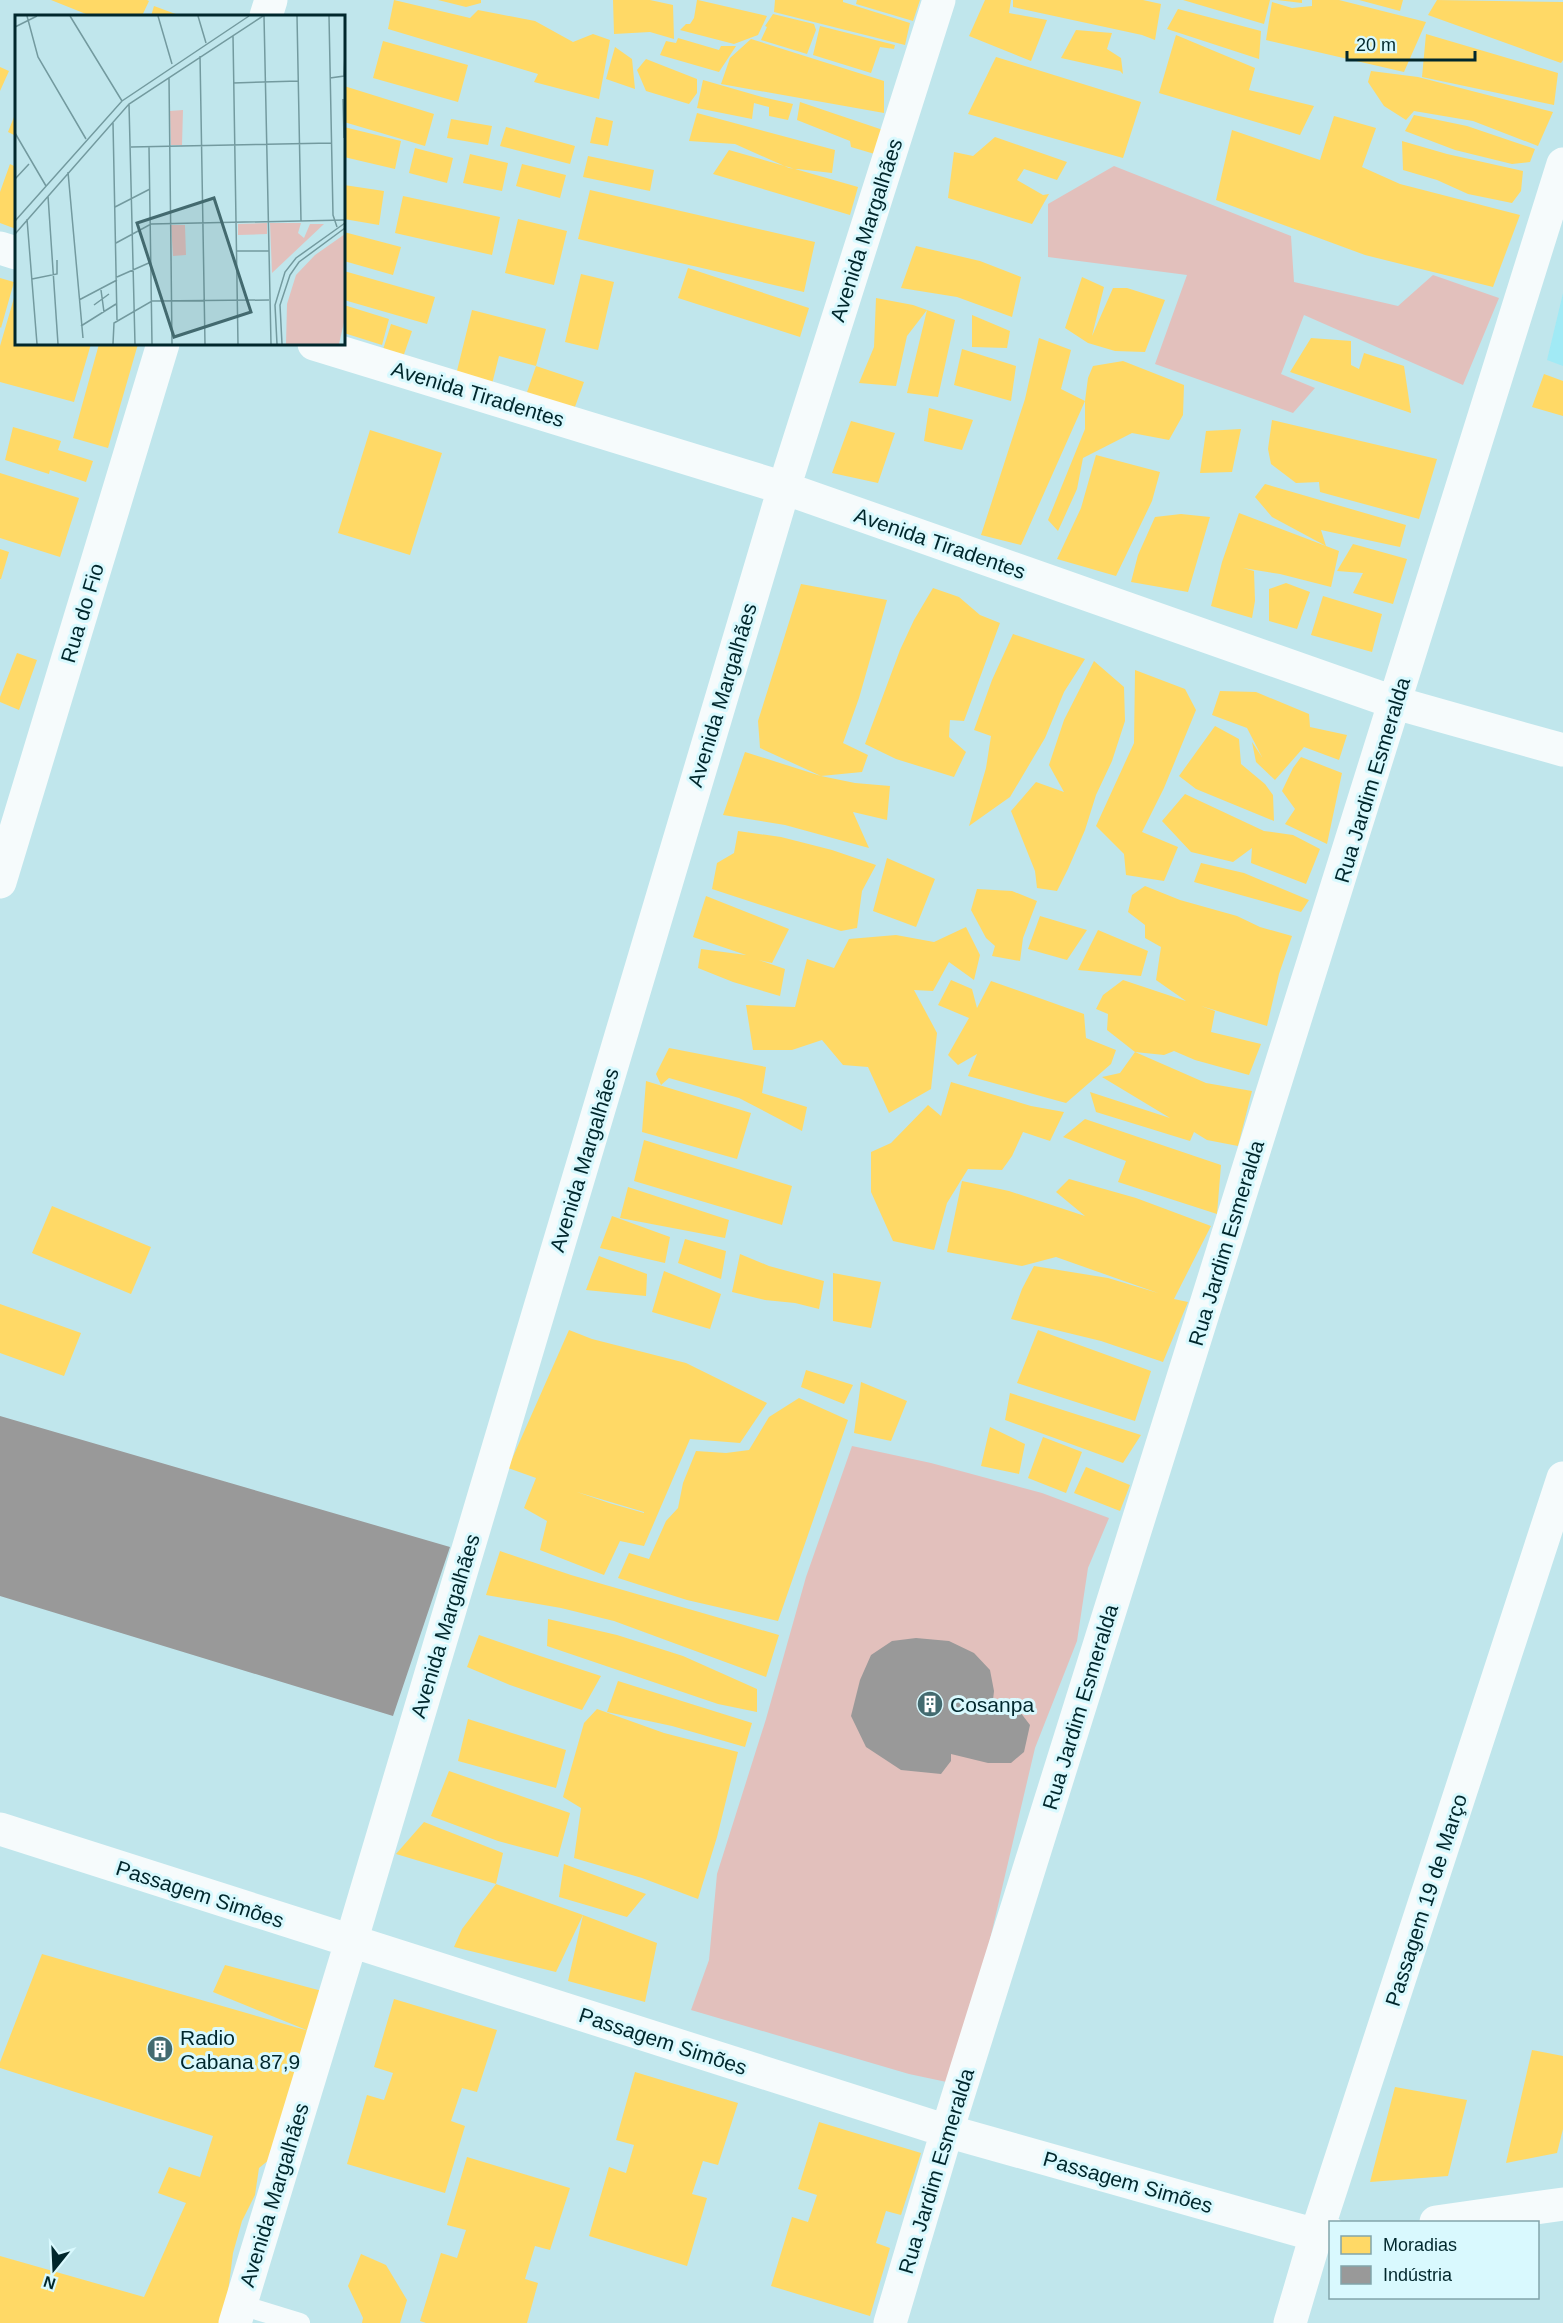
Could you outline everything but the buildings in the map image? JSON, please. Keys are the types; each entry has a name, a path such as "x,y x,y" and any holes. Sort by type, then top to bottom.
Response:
{"street":[{"path":"266,15 271,0"},
{"name":"Avenida Margalhães","path":"238,2314 784,488 939,0"},
{"name":"Rua Jardim Esmeralda","path":"890,2323 947,2132 1563,164"},
{"path":"0,248 15,253"},
{"name":"Rua do Fio","path":"0,882 164,345"},
{"name":"Avenida Tiradentes","path":"317,345 784,488 1396,703 1563,750"},
{"name":"Passagem 19 de Março","path":"1290,2323 1323,2234 1556,1526 1563,1478"},
{"name":"Passagem Simões","path":"0,1829 947,2132 1323,2234"},
{"path":"1449,2221 1563,2204"}],"lane":[{"path":"238,2314 300,2323"}],"shaded area":[{"path":"1114,166 1291,236 1294,282 1398,306 1433,275 1499,298 1463,385 1304,315 1281,374 1315,388 1293,413 1155,364 1187,275 1048,257 1048,204"},
{"path":"1563,293 1563,366 1547,360"},
{"path":"852,1446 931,1463 1042,1493 1109,1518 1088,1568 1077,1641 1035,1748 956,2084 909,2074 691,2010 709,1960 717,1874 766,1719 806,1577"}],"place":[{"name":"Cosanpa","path":"930,1704"},
{"name":"Radio Cabana 87,9","path":"160,2049"}]}
